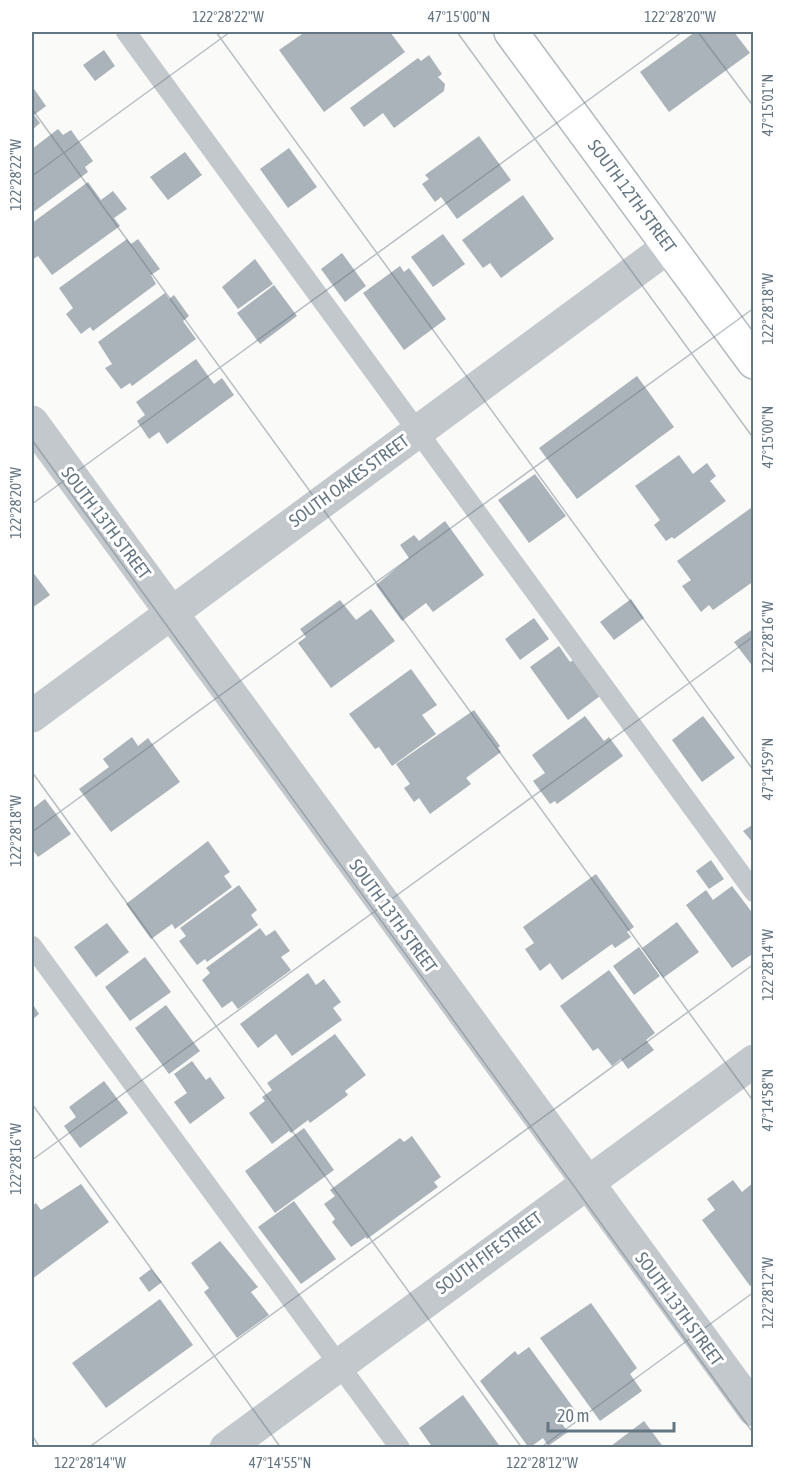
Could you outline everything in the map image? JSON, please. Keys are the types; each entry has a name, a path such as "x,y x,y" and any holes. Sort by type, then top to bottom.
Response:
{"main road":[{"name":"SOUTH 12TH STREET","path":"511,32 753,362"}],"street":[{"name":"SOUTH OAKES STREET","path":"32,716 668,247"},
{"name":"SOUTH 13TH STREET","path":"32,422 753,1410"},
{"name":"SOUTH FIFE STREET","path":"226,1448 753,1061"}],"lane":[{"path":"126,32 419,430 753,892"},
{"path":"32,946 400,1448"}],"building":[{"path":"305,32 390,32 405,52 324,112 279,50"},
{"path":"695,32 734,32 750,53 669,112 640,72"},
{"path":"104,50 115,66 95,81 83,65"},
{"path":"429,55 442,74 438,77 445,84 444,91 394,128 383,113 364,127 350,108 418,58 421,61"},
{"path":"32,86 46,106 34,115 40,123 32,130"},
{"path":"58,129 63,135 71,130 93,161 85,167 88,172 32,213 32,149"},
{"path":"479,136 511,180 457,219 441,197 435,202 422,184 429,179 425,175"},
{"path":"289,148 317,187 288,208 260,169"},
{"path":"185,152 202,175 168,200 150,177"},
{"path":"88,182 101,200 113,191 127,209 114,218 120,226 52,275 38,256 32,260 32,223"},
{"path":"523,195 554,239 501,278 490,263 483,268 462,240"},
{"path":"443,234 465,264 433,287 411,257"},
{"path":"127,239 131,244 138,239 160,269 151,275 156,284 93,331 90,327 81,334 66,314 73,308 59,288"},
{"path":"342,253 366,286 345,302 321,269"},
{"path":"255,259 273,284 238,309 222,287"},
{"path":"400,266 404,272 409,268 446,319 404,350 363,293"},
{"path":"274,285 297,316 260,344 237,313"},
{"path":"165,293 169,299 174,295 189,316 183,321 196,339 132,386 130,383 121,389 105,368 112,364 98,342"},
{"path":"196,359 214,384 222,378 234,395 167,444 159,432 149,439 137,421 145,415 136,402"},
{"path":"637,376 674,427 577,499 539,448"},
{"path":"679,455 693,474 707,463 716,476 710,481 726,501 674,539 672,537 666,541 654,525 660,520 635,486"},
{"path":"535,474 566,516 529,543 498,500"},
{"path":"751,508 754,512 754,581 713,610 709,605 701,612 682,586 691,580 677,561"},
{"path":"445,521 484,575 433,612 426,603 402,621 376,585 409,558 400,545 414,535 419,541"},
{"path":"32,571 50,595 32,608"},
{"path":"631,599 644,618 614,640 600,622"},
{"path":"340,600 356,620 371,609 395,641 331,688 298,643 306,637 300,629"},
{"path":"534,618 549,639 520,660 505,639"},
{"path":"754,628 754,668 734,642"},
{"path":"559,646 570,662 573,660 600,696 568,720 530,667"},
{"path":"411,669 437,705 422,715 436,734 392,766 379,747 375,749 349,714"},
{"path":"474,710 500,746 498,748 501,752 466,778 471,784 430,814 419,798 414,802 404,788 410,784 396,764"},
{"path":"585,716 604,741 609,737 623,756 557,804 555,801 550,804 533,781 545,773 532,755"},
{"path":"703,716 735,758 702,782 672,740"},
{"path":"132,737 138,746 148,738 180,782 111,832 79,789 109,767 103,759"},
{"path":"45,799 71,834 38,857 32,849 32,809"},
{"path":"754,824 754,844 743,831"},
{"path":"208,841 230,872 224,876 232,887 175,929 172,924 151,939 126,904"},
{"path":"711,860 724,879 709,889 696,871"},
{"path":"596,874 634,927 627,932 631,937 615,948 612,944 562,980 550,963 540,971 525,949 534,943 523,927"},
{"path":"239,885 257,910 251,915 258,925 207,962 205,959 197,965 179,941 186,936 180,928"},
{"path":"732,886 754,915 754,953 732,968 686,905 706,890 713,900"},
{"path":"677,922 699,952 663,978 642,948"},
{"path":"107,923 129,952 96,977 74,947"},
{"path":"260,928 266,936 275,930 290,951 281,957 291,970 238,1009 232,1001 222,1008 202,980 210,973 206,968"},
{"path":"639,947 660,976 634,995 613,966"},
{"path":"145,957 171,992 130,1021 105,987"},
{"path":"609,970 655,1033 646,1040 654,1050 628,1069 621,1059 612,1066 598,1048 593,1051 560,1006"},
{"path":"308,973 316,985 324,979 341,1002 333,1008 342,1020 292,1056 276,1034 258,1048 240,1024"},
{"path":"32,1003 39,1014 32,1020"},
{"path":"166,1005 200,1051 169,1074 135,1028"},
{"path":"335,1034 366,1075 345,1091 348,1095 310,1123 308,1120 272,1144 249,1113 265,1101 262,1097 272,1090 267,1083"},
{"path":"192,1061 206,1080 210,1077 225,1098 190,1124 174,1102 187,1093 174,1074"},
{"path":"104,1081 128,1113 80,1148 64,1126 76,1117 69,1107"},
{"path":"304,1128 334,1170 275,1213 245,1171"},
{"path":"412,1136 441,1177 434,1182 438,1187 367,1239 366,1237 351,1247 332,1222 335,1219 324,1204 335,1196 330,1190 400,1138 404,1142"},
{"path":"733,1180 742,1192 754,1182 754,1283 750,1286 702,1220 715,1210 707,1199"},
{"path":"81,1184 109,1222 32,1279 32,1206 36,1203 41,1210"},
{"path":"294,1201 336,1259 301,1284 258,1227"},
{"path":"220,1241 258,1287 251,1292 269,1315 237,1338 204,1292 209,1288 191,1263"},
{"path":"151,1269 162,1282 149,1292 139,1278"},
{"path":"160,1299 193,1345 106,1408 72,1363"},
{"path":"591,1303 637,1368 630,1374 642,1391 600,1421 540,1338"},
{"path":"529,1347 575,1410 560,1421 568,1432 548,1446 543,1438 529,1448 480,1381 515,1351 518,1355"},
{"path":"463,1395 501,1448 433,1448 419,1428"},
{"path":"644,1421 664,1448 613,1448 611,1446"}]}
